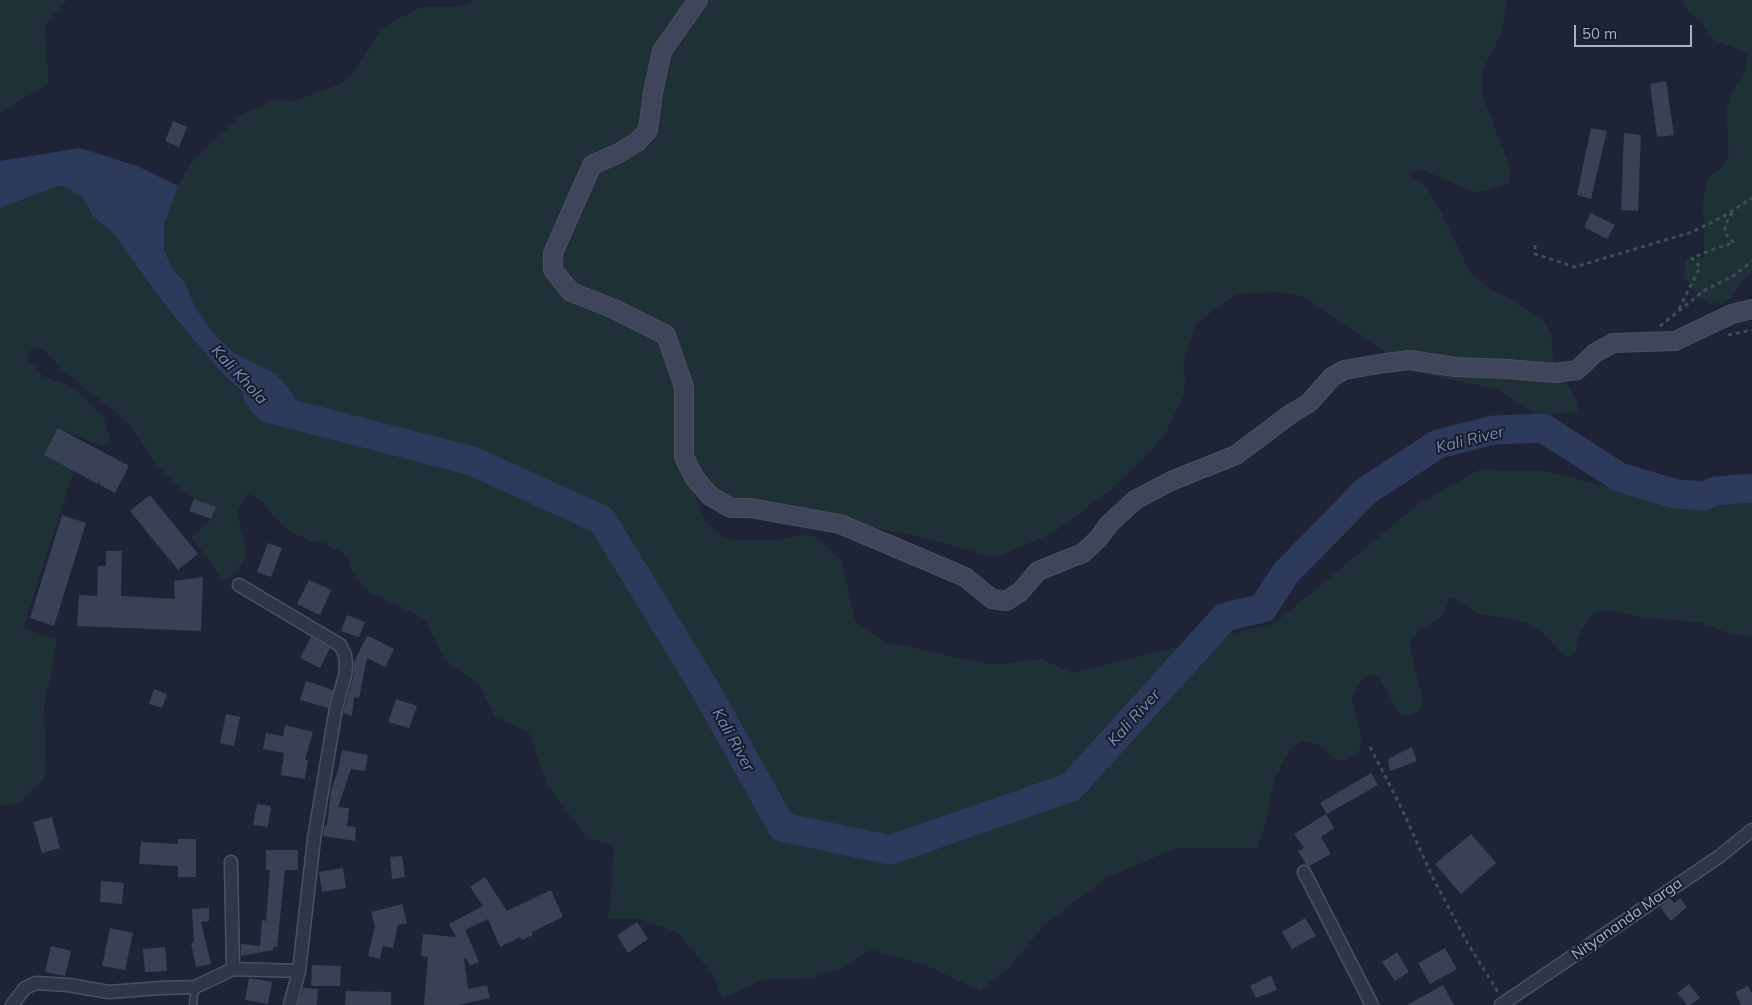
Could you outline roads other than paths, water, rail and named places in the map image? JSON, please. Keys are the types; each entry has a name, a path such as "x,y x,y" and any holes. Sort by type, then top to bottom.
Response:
{"street":[{"path":"698,0 662,51 653,92 648,130 637,142 619,153 592,165 553,254 553,270 571,292 612,308 666,335 684,387 684,457 694,477 710,496 731,508 750,508 840,524 965,576 992,598 1006,601 1020,592 1038,570 1083,553 1135,500 1171,481 1236,454 1292,413 1309,403 1332,377 1344,370 1410,360 1455,367 1515,369 1555,373 1577,370 1595,353 1613,343 1675,341 1732,314 1752,309"},
{"path":"240,585 340,645 345,655 345,676 336,708 314,839 299,971 290,1005"},
{"name":"Nityananda Marga","path":"1503,1004 1720,856 1752,830"},
{"path":"231,862 233,969"},
{"path":"1304,872 1372,1005"},
{"path":"12,1005 25,988 36,983 68,985 109,992 195,987 233,969 299,971"}],"lane":[{"path":"193,1005 195,987"}],"water":[{"name":"Kali Khola","path":"80,148 137,166 178,186 164,224 164,249 169,261 175,272 184,281 196,309 215,335 232,352 274,373 288,387 297,402 288,423 270,416 223,374 168,309 113,233 93,216 82,197 63,186 55,187 0,208 0,161"}],"waterway":[{"name":"Kali River","path":"258,396 268,408 472,461 602,520 704,687 782,827 890,850 1071,787 1225,617 1263,608 1285,574 1366,491 1438,444 1494,430 1543,428 1619,477 1676,494 1703,496 1716,491 1752,488"}]}
